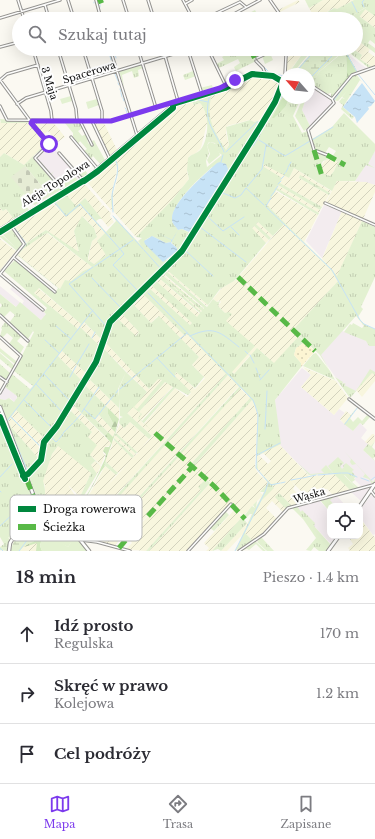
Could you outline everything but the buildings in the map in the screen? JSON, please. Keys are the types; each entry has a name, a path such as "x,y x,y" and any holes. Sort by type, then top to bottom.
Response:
{"street":[{"path":"18,0 22,12 60,0"},
{"path":"68,0 72,12"},
{"path":"96,0 99,12"},
{"path":"123,0 127,12"},
{"path":"148,0 152,12"},
{"path":"183,0 189,12"},
{"path":"185,4 192,0"},
{"path":"237,12 255,1 260,0"},
{"path":"270,0 278,12"},
{"path":"218,12 240,1 246,6"},
{"path":"45,5 47,12"},
{"path":"0,18 12,15"},
{"path":"0,47 12,44"},
{"name":"3 Maja","path":"35,56 52,112 52,121"},
{"path":"60,56 77,112 77,121"},
{"path":"85,56 102,112 102,121"},
{"path":"112,56 136,135"},
{"path":"140,56 156,108"},
{"path":"191,56 202,94"},
{"path":"211,56 226,86"},
{"path":"257,58 261,56"},
{"path":"285,68 286,56"},
{"path":"165,57 178,101"},
{"name":"Spacerowa","path":"17,104 25,98 165,57"},
{"path":"256,61 263,68 265,73"},
{"path":"38,65 8,74 0,80 17,104 49,143 35,156 35,158 63,190"},
{"path":"332,99 351,76 358,72 375,67"},
{"path":"32,122 111,121 171,104 226,86 251,73 265,73 279,77"},
{"path":"315,88 332,99 334,103 308,130 314,150 327,155"},
{"name":"Aleja Topolowa","path":"0,229 82,179 170,107 171,104"},
{"path":"0,106 7,120 30,120"},
{"path":"80,121 92,145"},
{"path":"92,121 109,158"},
{"path":"71,137 97,168"},
{"path":"59,153 82,179"},
{"path":"325,203 375,225"},
{"path":"9,223 24,244 0,274 43,310"},
{"path":"14,258 55,292"},
{"path":"0,316 28,341"},
{"path":"0,337 21,355 0,393"},
{"path":"0,377 7,382"},
{"path":"349,399 375,419"},
{"path":"0,407 34,495"},
{"path":"362,503 374,485"},
{"name":"Wąska","path":"239,551 264,534 288,508 374,485"},
{"path":"371,491 375,496"},
{"path":"188,551 231,504"},
{"path":"328,551 337,539"},
{"path":"8,551 12,541"},
{"path":"82,541 89,551"},
{"path":"90,541 99,542 130,551"}],"shaded area":[{"path":"298,0 300,2 280,12 278,10"},
{"path":"323,0 354,0 337,9 333,8 327,12 311,12 309,8"},
{"path":"365,9 375,16 375,28 363,19 362,12"},
{"path":"363,44 370,49 368,52 375,57 375,66 372,67 360,59 363,56"},
{"path":"290,56 301,56 292,68 287,68 287,58"},
{"path":"350,56 366,68 357,71"},
{"path":"252,75 275,77 279,80 279,91 262,120 253,122 249,120 227,126 226,133 229,145 226,150 211,124 209,106 212,94 227,89"},
{"path":"315,87 333,103 310,126 302,110 304,104 315,104"},
{"path":"190,100 194,105 200,103 204,107 206,110 207,123 201,148 195,154 189,156 187,172 189,179 173,199 136,237 114,212 113,195 118,177 117,161 115,157 178,105"},
{"path":"0,122 28,123 46,144 24,165 4,153 0,157"},
{"path":"33,122 53,122 65,137 53,145 46,138 51,134 48,131 43,135"},
{"path":"92,122 104,123 117,150 109,156"},
{"path":"51,145 81,179 64,189 36,158"},
{"path":"375,151 375,185 355,181"},
{"path":"327,158 331,158 338,162 330,176 322,173 320,167"},
{"path":"113,159 116,163 116,173 111,196 112,211 86,181"},
{"path":"263,163 289,178 294,168 331,191 330,193 300,176 299,178 329,195 322,207 280,183 282,178 263,167"},
{"path":"337,181 366,182 375,185 375,192 363,219 326,202"},
{"path":"80,182 83,182 102,204 99,208 103,205 111,213 110,216 114,222 108,227 85,198 76,206 64,192"},
{"path":"278,185 320,210 319,213 277,188"},
{"path":"275,191 318,215 304,242 267,205"},
{"path":"51,202 66,217 81,205 105,233 97,241 106,252 105,257 94,264 88,260 92,241 97,237 94,228 83,216 74,231 79,253 46,230 26,243 13,225"},
{"path":"324,205 342,211 322,258 306,241"},
{"path":"0,208 3,211 6,209 14,219 0,227"},
{"path":"342,211 362,221 337,277 322,259"},
{"path":"258,222 273,236 271,238 256,224"},
{"path":"284,224 330,269 338,281 293,330 239,276"},
{"path":"254,226 269,240 266,243 251,229"},
{"path":"47,233 92,267 83,271 71,281 66,280 60,289 18,255 27,245"},
{"path":"0,239 16,251 0,270"},
{"path":"167,270 208,305 207,306 166,271"},
{"path":"163,274 204,309 203,310 162,275"},
{"path":"161,276 202,311 201,312 160,277"},
{"path":"159,278 200,314 197,318 156,281"},
{"path":"239,278 299,336 274,364 262,352 250,355 234,374 232,372 225,313 218,306 221,302 219,300 217,302 213,299 222,288"},
{"path":"152,285 192,323 190,325 149,288"},
{"path":"0,286 22,304 24,301 10,289 13,286 46,314 41,320 23,305 19,309 0,294"},
{"path":"38,288 81,324 78,329 34,293"},
{"path":"143,294 185,336 187,334 226,374 116,495 89,495 105,466 116,475 107,486 130,461 118,473 105,461 114,440 132,458 138,453 116,433 120,424 124,428 130,422 149,439 141,449 166,421 152,436 127,413 147,392 104,349 106,343 149,389 158,378 162,380 137,410 139,412 165,382 173,386 141,421 144,424 175,388 187,397 191,393 175,376 177,371 195,389 205,378 192,365 199,357 158,316 151,323 133,304"},
{"path":"122,314 139,332 135,336 118,319"},
{"path":"83,322 102,340 100,346 80,327"},
{"path":"342,331 355,335 375,346 375,375 372,373 350,398 320,355"},
{"path":"62,351 87,374 83,382 58,356"},
{"path":"303,367 336,381 348,398 334,415 301,387 311,375"},
{"path":"302,368 311,375 301,387 334,415 339,409 345,413 340,420 353,431 360,423 367,430 361,438 368,444 363,450 375,461 375,479 370,485 362,487 354,479 356,477 349,473 309,475 279,444 275,400"},
{"path":"372,372 375,375 375,381 362,397 356,390"},
{"path":"228,375 239,386 140,495 120,495"},
{"path":"89,379 119,408 119,419 85,385"},
{"path":"5,387 17,396 16,401 14,402 10,398 5,400 0,399 0,394"},
{"path":"240,388 250,398 190,465 188,463 191,468 142,521 142,497"},
{"path":"252,400 258,413 255,465 257,472 268,483 260,492 263,495 243,516 228,501 230,504 188,551 149,551 210,483 217,489 193,467"},
{"path":"73,405 111,443 109,446 105,447 103,453 105,455 101,465 90,455 88,437 92,432 70,410"},
{"path":"16,410 45,439 42,448 11,416"},
{"path":"346,411 351,415 344,424 340,419"},
{"path":"99,415 115,432 113,437 95,419"},
{"path":"10,417 41,449 39,459 11,427 8,420"},
{"path":"372,434 374,434 375,441 371,446 365,442"},
{"path":"115,435 136,454 134,456 114,438"},
{"path":"279,444 309,476 335,474 350,490 333,495 327,489 323,489 329,496 311,501 292,482 295,486 293,489 306,502 292,506 279,493 276,497 286,509 283,512 272,501 266,508 277,519 264,533 253,541 245,533 262,500 272,486 285,482 273,485 269,483 258,471 257,456 259,455 268,464 271,461 263,453"},
{"path":"59,445 91,473 81,495 78,495 68,485 75,495 45,495 45,485 42,481 52,454"},
{"path":"95,461 101,466 97,474 90,466"},
{"path":"192,467 206,479 199,487 201,490 146,551 126,549 132,543 130,541 142,541 142,522"},
{"path":"364,488 370,489 361,501 351,492"},
{"path":"371,495 375,498 375,534 373,535 363,521 363,506"},
{"path":"337,496 343,503 332,503 328,499"},
{"path":"320,501 327,509 327,539 334,539 331,544 296,507"},
{"path":"235,509 242,517 212,551 206,551 209,548 204,543"},
{"path":"363,522 375,538 375,551 350,551 348,548 353,544 350,539 363,539"},
{"path":"247,523 243,534 227,551 221,551"},
{"path":"34,541 40,546 42,551 20,551 24,546"},
{"path":"102,541 118,541 114,546 101,542"}],"green space":[{"path":"305,0 323,0 309,8"},
{"path":"354,0 375,0 375,16 365,9 366,7 358,12 327,12 334,8 337,9"},
{"path":"368,6 363,12 358,12"},
{"path":"363,19 375,28 375,44 370,40 368,43 375,48 375,53 363,44"},
{"path":"254,56 256,61 236,71 234,67 240,63 238,59 219,68 219,71 216,64 224,60 222,57"},
{"path":"262,56 271,56 273,60 265,64"},
{"path":"301,56 307,56 297,68 292,68"},
{"path":"309,56 338,56 319,72 315,80 315,68 298,68"},
{"path":"339,56 346,56 347,76 334,97 331,98 331,93 326,94 315,86 315,79 319,72"},
{"path":"346,56 349,56 357,71 350,75 340,88 339,87 347,76"},
{"path":"354,56 362,56 360,59 372,67 369,68"},
{"path":"141,65 142,66 140,66 143,68 138,70 139,76 134,78 132,71 122,75 124,87 119,71"},
{"path":"193,68 196,76 185,80 183,75 193,71"},
{"path":"101,69 103,74 92,77 90,72"},
{"path":"251,73 270,74 279,78 279,80 275,77 252,75 227,89 212,94 210,103 210,117 214,130 226,150 229,145 226,127 250,120 254,122 262,120 279,92 279,104 280,104 278,113 287,104 298,104 293,116 302,133 307,131 314,152 319,152 332,157 336,151 329,147 325,153 316,150 312,139 332,127 344,113 375,144 375,151 368,164 375,168 366,165 355,181 337,181 332,191 294,168 289,178 263,164 264,167 282,178 280,183 322,207 320,210 278,185 277,188 319,213 318,215 276,190 267,205 337,276 362,221 375,227 375,277 361,307 363,309 358,317 364,324 375,329 375,346 369,346 366,341 344,332 350,324 352,325 353,323 362,328 364,326 356,316 321,355 330,370 320,355 293,330 338,281 330,269 284,224 273,236 258,222 256,224 271,238 269,240 254,226 252,228 266,243 234,281 220,289 208,305 167,270 166,271 207,307 213,299 217,302 220,301 218,306 225,313 229,312 232,314 226,321 255,346 232,372 234,374 257,348 274,363 299,336 305,342 296,348 294,355 301,363 301,367 275,400 281,444 257,456 258,470 256,468 258,413 252,400 193,467 190,465 250,398 241,388 142,497 141,495 239,387 228,375 120,495 117,495 226,374 187,334 185,336 143,294 133,304 151,323 159,316 199,357 192,365 204,377 195,388 176,372 175,376 191,392 188,395 175,388 144,423 154,433 138,418 141,414 133,407 127,413 152,436 149,439 130,422 124,428 119,423 120,418 123,417 120,416 119,398 119,408 89,379 85,385 108,408 108,414 113,423 111,428 99,415 95,419 108,432 105,436 73,405 70,410 92,432 88,437 97,445 90,455 101,466 95,461 91,465 97,474 84,495 81,495 91,473 58,446 52,454 43,481 45,495 36,495 0,405 0,399 5,400 9,398 14,402 17,398 17,396 5,387 12,374 30,389 33,386 14,371 34,332 33,331 28,339 9,323 15,315 10,311 4,317 0,314 0,308 2,305 0,303 0,294 16,307 20,302 41,320 46,314 44,312 47,308 4,271 15,260 55,293 58,288 17,255 25,244 46,230 79,252 74,231 82,216 94,228 97,237 92,241 88,257 88,260 94,264 106,255 97,241 105,233 81,205 66,217 52,201 13,225 25,242 11,224 12,222 45,204 44,202 66,189 64,192 76,206 85,198 102,219 96,221 106,232 116,221 113,216 141,245 138,241 142,238 136,237 173,199 189,179 187,170 188,158 199,151 204,144 207,132 207,119 206,113 200,103 194,105 191,100 178,105 115,157 118,171 113,196 114,212 111,200 117,172 114,159 87,181 86,179 83,180 174,107 174,103 193,97 195,102 197,101 195,97 226,87 227,88 229,85","holes":["209,142 215,143 219,153 222,155 207,167 206,161 209,153 207,145","331,158 338,162 330,176 322,173 320,167 323,161","212,167 227,172 188,232 182,229 178,230 172,220 173,213 181,198","48,233 92,267 83,271 71,281 65,280 60,289 18,255 23,249","152,236 166,243 171,242 177,248 177,251 167,260 145,240","164,274 204,309 162,275","161,276 202,311 201,312","159,278 200,313 197,317 156,281","151,285 192,323 190,325 149,288","39,288 81,324 78,329 34,293","122,314 139,332 136,336 118,319","84,322 102,340 108,328 95,362 83,382 58,356 62,351 87,374 95,361 100,346 80,327","106,343 149,389 158,379 162,380 137,409 134,407 147,392 104,349","165,382 173,387 142,421 139,418 142,414 139,412","16,410 45,439 42,448 11,417","10,417 42,449 40,459 36,464 39,459 11,427 8,420"]},
{"path":"356,74 362,82 360,80 343,107 354,117 352,119 341,109 343,105 339,102 342,98 345,99 342,97 347,91 338,101 333,100 351,77"},
{"path":"212,85 213,89 218,88 202,92 200,88"},
{"path":"71,96 72,101 62,104 60,99"},
{"path":"97,99 99,105 88,109 86,102"},
{"path":"279,104 287,104 274,118 272,118"},
{"path":"300,104 304,104 302,110 310,126 304,131 295,116"},
{"path":"173,105 172,108 138,135 138,134"},
{"path":"0,119 29,122 46,141 47,145 34,155 46,143 28,123 1,123"},
{"path":"64,122 80,122 83,128 78,131 82,136 86,134 88,143 92,146 93,145 91,142 94,140 105,160 100,164 93,156 91,159 84,151 87,149 80,141 78,144 73,138 73,133"},
{"path":"210,142 216,144 220,155 209,164 207,160 210,154 207,145"},
{"path":"4,153 24,165 34,155 33,158 61,190 50,196 25,166 41,201 34,205 24,194 20,198 29,210 0,228 14,219 6,209 3,211 0,208 0,157"},
{"path":"41,162 51,174 54,171 51,175 59,183 65,178 69,182 70,178 72,179 75,177 79,181 63,189 41,164"},
{"path":"25,166 50,196 35,205 11,177"},
{"path":"82,167 88,174 83,178 76,172"},
{"path":"300,175 330,193 329,195 299,178"},
{"path":"8,224 23,244 17,251 0,237 0,233 17,249 0,232 0,229"},
{"path":"5,322 22,336 17,341 24,347 20,354 9,344 13,338 7,333 2,338 0,336 1,328"},
{"path":"0,348 16,361 19,359 16,365 0,352"},
{"path":"0,353 15,366 13,370 0,359"},
{"path":"316,353 335,380 303,366 313,354"},
{"path":"0,364 10,373 7,381 0,376"},
{"path":"370,369 375,372 375,375 372,373 350,398 335,377 343,382 342,384 346,384 344,385 356,391"},
{"path":"357,407 350,418 353,422 358,417 362,421 367,415 372,417 370,417 363,425 360,423 353,431 344,424"},
{"path":"108,408 119,419 115,432 111,428 113,423 108,414"},
{"path":"0,410 27,480 24,478 0,416"},
{"path":"0,418 26,481 25,482 27,483 32,495 10,495 10,538 8,537 10,540 8,551 0,550 0,547 4,544 0,537"},
{"path":"119,423 104,465 105,466 88,495 86,495 95,481 105,459 106,454 103,451 105,447 109,447 111,443 105,436 108,432 113,437"},
{"path":"116,433 137,452 136,454 115,435"},
{"path":"114,438 134,456 132,458 114,440"},
{"path":"375,441 372,447 375,450 375,457 373,458 375,461 363,450 368,444 371,446"},
{"path":"344,451 373,482 375,479 375,483 372,484 369,479 363,477 365,474 356,464 352,465 350,462 351,459"},
{"path":"338,457 344,463 340,466 342,469 346,463 354,470 352,471 356,477 344,475 357,489 350,490 334,474 317,474 303,478 315,474 333,473 328,466"},
{"path":"105,461 118,473 116,475 104,465"},
{"path":"298,463 310,474 324,473 321,470 326,465 333,473 309,475"},
{"path":"260,473 271,484 280,483 272,486 274,488 262,500 245,533 253,541 235,551 252,514 247,517 244,516 252,506 255,508 253,505 257,501 256,507 264,492 260,492 268,483"},
{"path":"343,473 356,477 352,482 359,488 357,489"},
{"path":"206,479 210,483 149,551 146,551 201,490 198,487"},
{"path":"279,493 292,506 286,509 275,497"},
{"path":"334,496 330,500 332,503 327,503 327,508 320,500"},
{"path":"297,506 301,512 302,510 315,523 314,526 330,544 335,539 326,551 319,551 314,547 311,551 306,550 316,538 303,519 292,508"},
{"path":"225,511 229,515 214,531 210,528"},
{"path":"242,517 247,523 221,551 218,549 212,551"},
{"path":"261,537 274,551 267,551 257,542"},
{"path":"14,541 36,541 24,546 20,551 10,551"},
{"path":"41,541 40,546 42,551 36,551 37,543 24,547 31,542"},
{"path":"41,541 64,541 63,544 68,547 72,541 79,541 87,551 42,551 40,546"},
{"path":"64,541 72,541 68,547 62,544"},
{"path":"255,541 266,551 263,551 256,544 249,550 247,549 240,551"}],"sand":[{"path":"305,342 315,351 301,367 301,363 294,355 296,348"}],"water":[{"path":"362,83 375,101 368,107 369,109 357,123 355,117 343,107"},
{"path":"279,98 277,105 183,253 112,323 182,253"},
{"path":"220,162 226,164 228,169 227,172 189,232 182,229 178,230 172,221 173,212 177,205 197,181 217,163"},
{"path":"178,230 171,243 177,248 177,251 163,262 145,244 144,241 152,236 166,243 171,242 171,240 158,233 172,240"},
{"path":"112,323 98,363 57,430 46,443 42,461 45,443 57,429 98,362"}],"waterway":[{"path":"364,0 362,2 364,7"},
{"path":"352,2 357,12"},
{"path":"20,4 22,9"},
{"path":"110,56 111,60"},
{"path":"299,68 310,56"},
{"path":"315,73 332,56"},
{"path":"348,56 357,72"},
{"path":"264,67 268,71"},
{"path":"252,71 263,72"},
{"path":"266,72 279,75"},
{"path":"115,74 118,81"},
{"path":"358,74 375,95"},
{"path":"334,100 353,75"},
{"path":"221,89 226,87"},
{"path":"121,93 122,97"},
{"path":"210,94 207,112 208,119 224,152"},
{"path":"263,123 279,94"},
{"path":"199,100 208,102"},
{"path":"257,139 279,101"},
{"path":"126,110 128,115"},
{"path":"257,122 261,123"},
{"path":"226,152 256,123"},
{"path":"249,143 261,125"},
{"path":"312,140 333,127"},
{"path":"251,145 253,146 257,140"},
{"path":"259,140 285,156 310,141"},
{"path":"247,187 262,169 266,145"},
{"path":"221,162 223,155"},
{"path":"113,212 112,196 118,172 117,163 114,158"},
{"path":"288,167 291,162"},
{"path":"286,172 288,168"},
{"path":"281,179 284,176"},
{"path":"278,184 281,181"},
{"path":"275,190 278,186"},
{"path":"223,193 235,198 241,195 246,188 264,205"},
{"path":"271,196 275,191"},
{"path":"266,206 271,198"},
{"path":"53,200 66,216 80,204 120,249"},
{"path":"266,207 332,270 360,320 364,324 375,329"},
{"path":"113,216 133,238"},
{"path":"208,217 223,231 244,217"},
{"path":"13,226 25,242"},
{"path":"11,227 18,237"},
{"path":"200,227 246,262"},
{"path":"231,227 239,235"},
{"path":"95,266 133,240"},
{"path":"135,240 143,249"},
{"path":"20,251 26,244"},
{"path":"19,249 22,246"},
{"path":"121,250 124,254 113,265 139,292"},
{"path":"144,250 162,270"},
{"path":"186,251 213,276"},
{"path":"93,267 69,284 107,327"},
{"path":"92,278 122,309"},
{"path":"148,293 217,363"},
{"path":"7,421 93,310"},
{"path":"56,326 71,339"},
{"path":"190,336 205,331 216,332 227,337 239,347"},
{"path":"92,338 95,332"},
{"path":"152,362 187,333"},
{"path":"45,340 59,353"},
{"path":"77,364 89,344"},
{"path":"245,351 248,354"},
{"path":"250,355 254,363"},
{"path":"157,358 175,377"},
{"path":"142,370 151,363"},
{"path":"218,364 253,400 258,415 256,468 271,485 280,483"},
{"path":"70,377 76,366"},
{"path":"256,368 258,373"},
{"path":"260,380 269,370"},
{"path":"120,389 141,371"},
{"path":"44,374 71,402"},
{"path":"36,384 63,413"},
{"path":"82,412 99,387"},
{"path":"266,410 267,391"},
{"path":"106,405 114,395"},
{"path":"24,400 53,429"},
{"path":"99,414 105,406"},
{"path":"345,424 358,407 361,410"},
{"path":"84,409 95,419 98,415"},
{"path":"265,429 266,411"},
{"path":"74,422 81,414"},
{"path":"11,417 42,448"},
{"path":"7,422 28,472"},
{"path":"63,433 73,423"},
{"path":"0,430 3,426"},
{"path":"59,439 63,434"},
{"path":"51,437 56,442 58,440"},
{"path":"257,455 280,443"},
{"path":"18,459 24,474"},
{"path":"0,477 12,464"},
{"path":"318,475 341,473"},
{"path":"342,473 348,473 357,477"},
{"path":"303,478 316,475"},
{"path":"371,480 375,477"},
{"path":"291,480 302,478"},
{"path":"361,478 369,481"},
{"path":"281,483 285,482"},
{"path":"235,551 265,492 268,483"},
{"path":"366,500 369,496"},
{"path":"0,526 10,517"},
{"path":"19,551 26,541"},
{"path":"0,548 3,551"}],"marked path":[{"path":"98,2 103,0"},
{"path":"254,56 256,61"},
{"path":"314,150 322,176"},
{"path":"327,155 345,165"},
{"path":"238,277 315,351"},
{"path":"155,433 214,486 245,519"},
{"path":"148,516 192,467"},
{"path":"27,480 33,495"},
{"path":"119,548 125,541"}],"cycle path":[{"path":"23,476 28,474 41,460 44,442 57,426 96,362 110,322 182,251 275,102 283,82 273,76 252,74 225,88 173,104 173,108 84,181"},
{"path":"0,232 83,181"},
{"path":"0,417 25,479"}],"route":[{"path":"49,144 31,123 32,121 111,121 220,88 235,80"}]}
